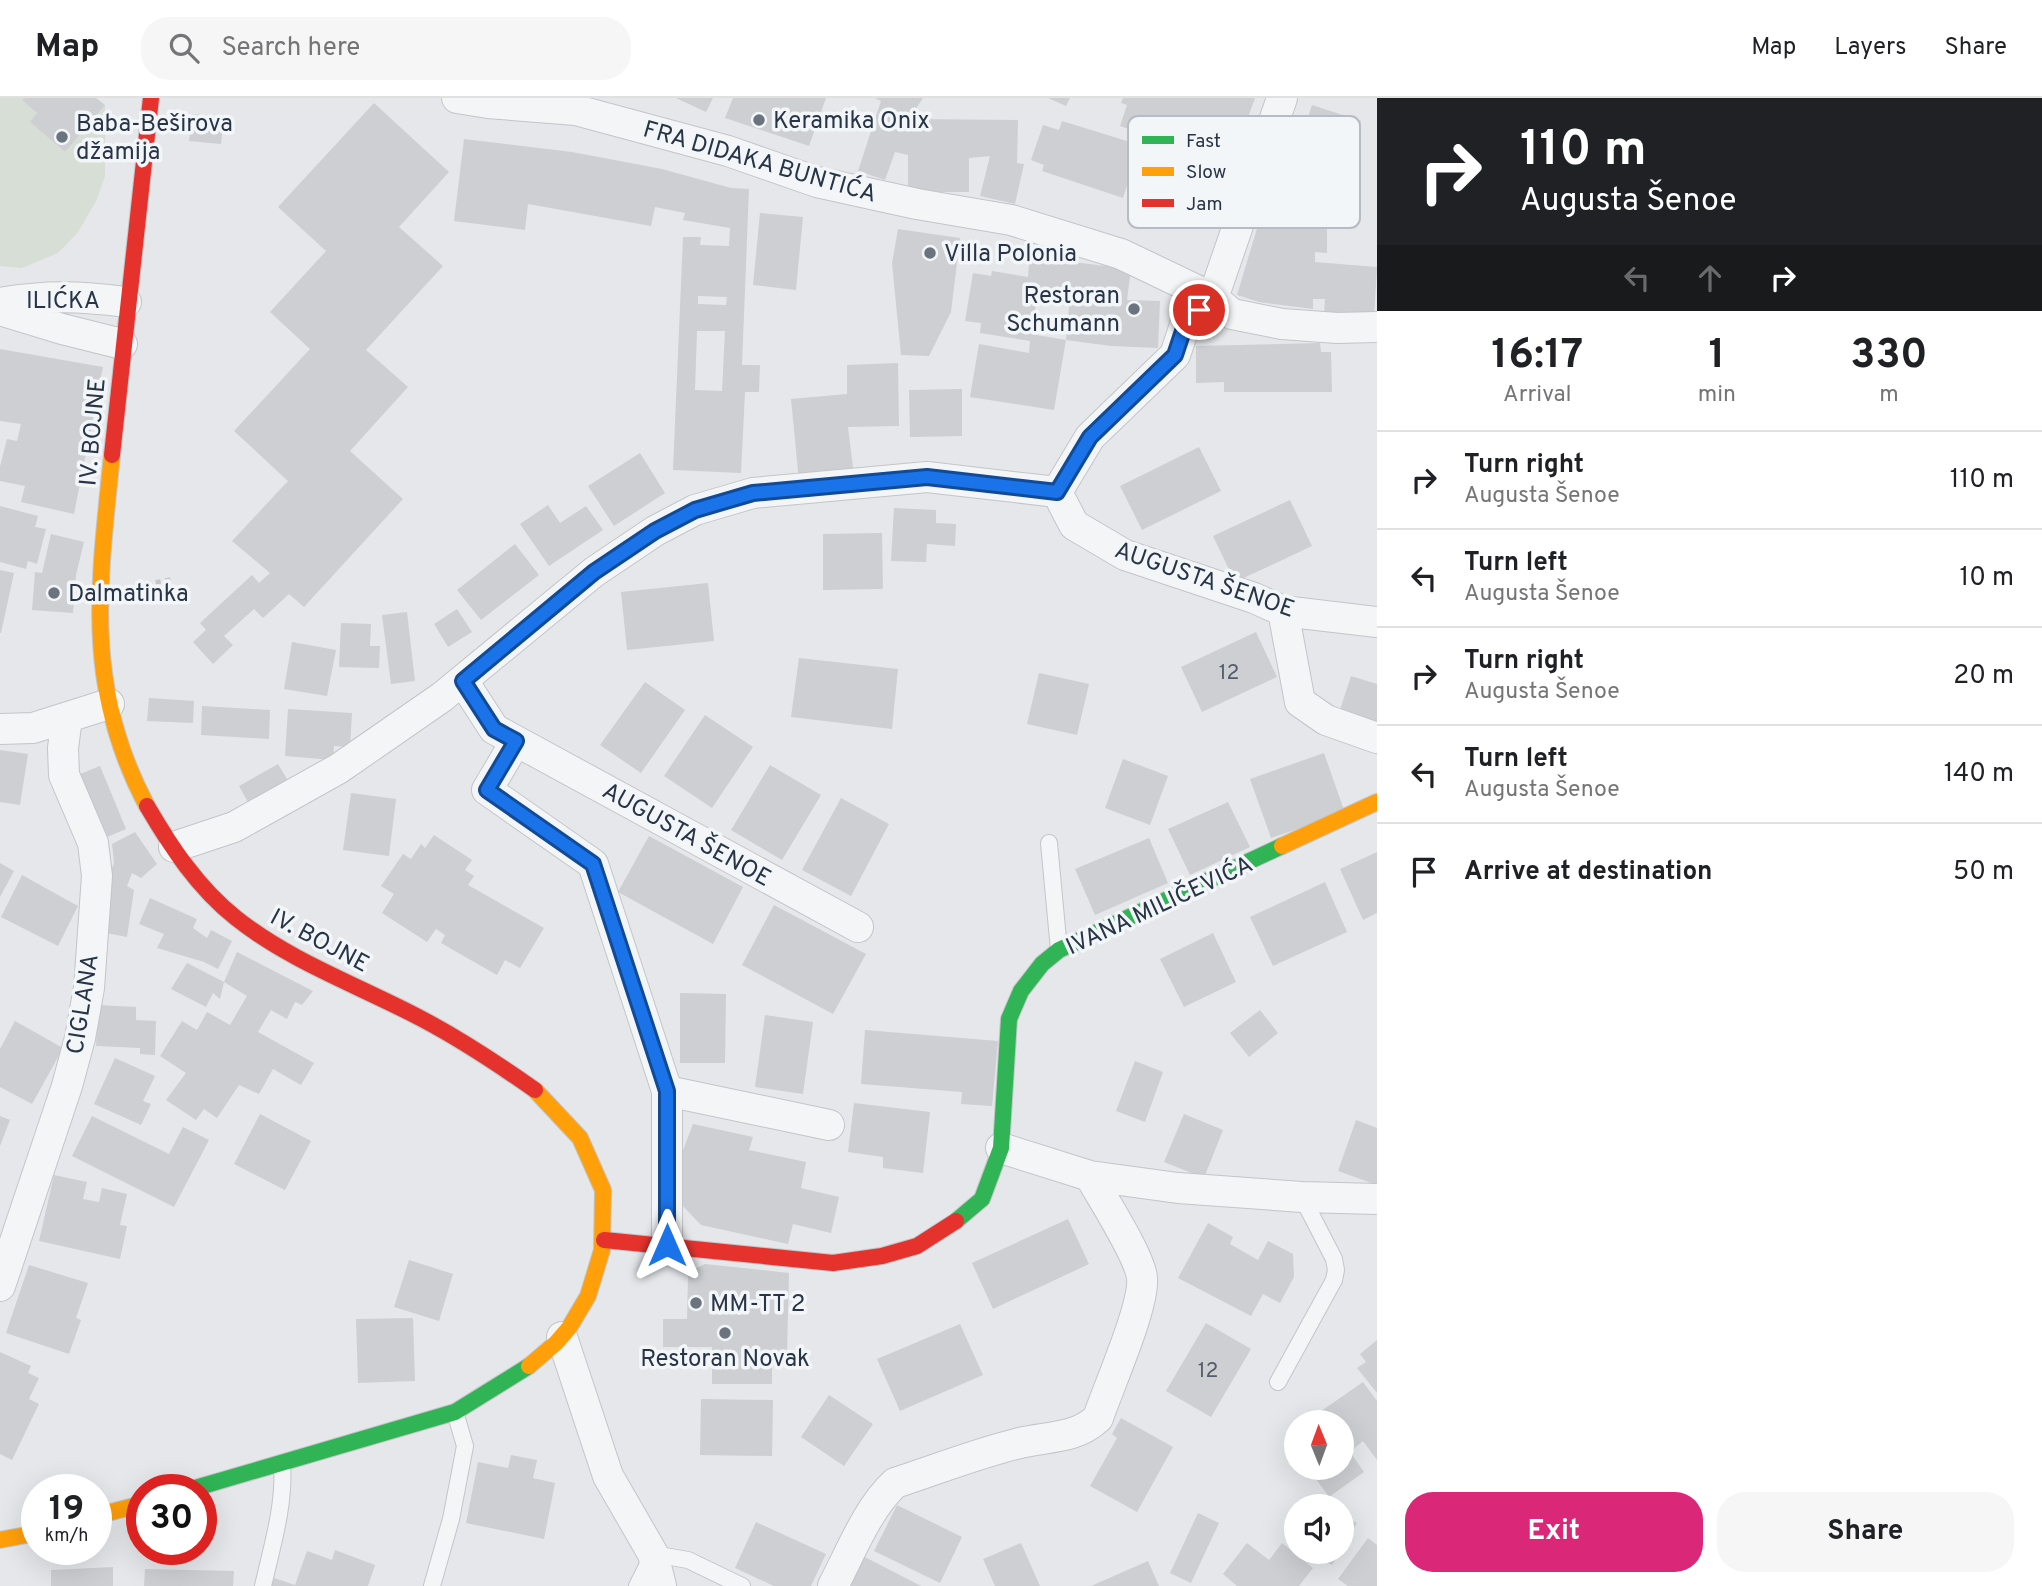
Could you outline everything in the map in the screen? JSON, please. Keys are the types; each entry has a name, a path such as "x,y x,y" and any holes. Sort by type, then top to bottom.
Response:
{"main road":[{"name":"IV. BOJNE","path":"151,98 126,302 100,592 101,663 108,704 121,750 146,804 174,847 225,909 256,933 428,1021 513,1072 558,1110 582,1137 597,1171 605,1200 604,1240 594,1283 581,1311 562,1337 512,1377 455,1412 217,1482"},
{"name":"IVANA MILIČEVIĆA","path":"604,1240 833,1263 882,1256 917,1246 948,1227 982,1199 1001,1148 1009,1019 1021,991 1042,964 1059,950 1377,802"},
{"path":"0,1540 21,1536"}],"street":[{"name":"FRA DIDAKA BUNTIĆA","path":"457,98 576,110 728,150 817,182 917,204 1011,220 1121,254 1213,298 1232,314 1282,324 1337,328 1377,327"},
{"path":"1276,116 1282,98"},
{"path":"174,847 234,827 338,769 463,681 594,572 655,531 695,510 753,493 927,477 1057,492 1090,437 1175,355 1186,322 1213,298 1237,228"},
{"name":"ILIĆKA","path":"0,303 47,296 79,296 126,302"},
{"name":"ILIĆKA","path":"0,310 62,330 122,344"},
{"name":"AUGUSTA ŠENOE","path":"1057,492 1074,525 1125,555 1254,598 1283,611 1377,622"},
{"path":"1283,611 1300,702 1326,720 1377,738"},
{"name":"AUGUSTA ŠENOE","path":"463,681 494,729 858,927"},
{"path":"0,729 33,728 108,704"},
{"name":"CIGLANA","path":"0,1286 67,1086 80,1038 89,988 97,876 93,843 64,775 63,748 67,718"},
{"path":"516,741 487,790 593,864 667,1091 667,1245"},
{"path":"667,1091 829,1125"},
{"path":"1001,1148 1090,1176 1178,1188 1302,1197 1377,1199"},
{"path":"833,1586 865,1525 895,1482 1017,1443 1075,1434 1098,1418 1140,1300 1142,1278 1137,1261 1090,1176"},
{"path":"562,1337 608,1476 653,1554 661,1586"}],"lane":[{"path":"1049,843 1059,950"},
{"path":"1278,1382 1334,1280 1336,1270 1334,1259 1302,1197"},
{"path":"432,1586 451,1518 465,1446 455,1412"},
{"path":"263,1586 278,1519 283,1485 282,1464"},
{"path":"637,1586 653,1554 688,1560 742,1586"}],"shaded area":[{"path":"0,98 24,98 22,100 37,113 30,122 65,152 105,105 105,176 96,201 78,232 58,253 22,268 0,266"}],"building":[{"name":"Baba-Beširova džamija","path":"96,98 105,105 65,152 30,122 37,113 22,100"},
{"path":"676,98 713,98 706,112"},
{"path":"733,98 826,98 809,146 725,118"},
{"path":"875,98 923,98 909,119 1018,120 1017,163 1024,164 1015,204 980,196 990,156 969,158 969,192 908,192 908,155 895,152 885,180 858,171 881,101"},
{"path":"1048,98 1070,98 1066,106"},
{"path":"1123,98 1255,98 1249,116 1128,116 1128,129 1120,126 1127,105 1121,103"},
{"path":"374,103 449,172 399,227 443,266 366,350 408,387 350,451 403,499 304,607 289,594 263,618 254,609 224,636 233,645 213,664 193,642 206,630 200,623 252,575 259,583 270,573 232,541 288,481 234,431 310,349 270,312 326,251 278,207"},
{"path":"1312,105 1346,116 1308,116"},
{"path":"192,114 224,117 221,144 189,141"},
{"path":"1062,121 1128,141 1128,182 1123,198 1042,171 1044,165 1031,160 1043,125 1059,130"},
{"path":"464,139 572,152 662,169 731,188 749,189 742,365 760,365 759,392 745,392 741,473 673,470 683,237 701,237 700,245 729,246 730,228 683,220 685,213 655,207 651,226 528,204 525,230 454,221","holes":["698,296 727,297 726,305 698,304","697,331 725,331 722,391 695,390"]},
{"path":"760,213 803,217 796,290 753,285"},
{"path":"1257,228 1327,228 1327,253 1315,252 1315,262 1377,267 1374,318 1324,314 1325,299 1313,299 1313,309 1259,302 1237,295"},
{"path":"898,229 960,238 951,312 929,356 901,355 892,263"},
{"path":"1030,250 1073,253 1073,262 1131,269 1127,300 1160,301 1158,348 1066,340 1054,410 970,397 979,344 1029,353 1030,341 980,333 981,323 965,321 973,273 991,276 992,271 1028,277","holes":["1038,293 1070,296 1066,340 1031,334"]},
{"path":"1320,343 1321,352 1331,352 1332,392 1224,392 1224,382 1196,383 1196,346"},
{"path":"0,349 103,367 74,514 21,502 25,486 0,481 0,467 7,439 17,441 21,424 0,421"},
{"path":"898,363 899,426 848,427 854,476 799,481 791,399 847,394 847,365"},
{"path":"962,389 962,436 910,437 909,390"},
{"path":"1199,447 1221,491 1142,530 1120,486"},
{"path":"640,453 665,493 614,526 588,486"},
{"path":"1290,500 1312,546 1235,582 1213,536"},
{"path":"548,505 560,523 586,506 603,530 549,566 520,524"},
{"path":"0,506 38,516 35,527 46,529 37,564 28,561 26,569 0,562"},
{"path":"894,508 936,510 936,523 956,524 955,546 927,544 926,562 891,561"},
{"path":"882,533 883,589 823,590 823,534"},
{"path":"51,534 84,542 76,575 73,613 32,610 35,572 42,573"},
{"path":"515,544 539,575 481,620 457,590"},
{"path":"0,570 14,573 1,633 0,633"},
{"path":"708,583 714,641 627,650 621,592"},
{"path":"457,609 472,632 448,647 434,624"},
{"path":"407,612 415,681 391,684 382,615"},
{"path":"341,623 371,624 370,646 380,646 379,668 339,667"},
{"path":"1256,632 1277,677 1202,712 1181,667"},
{"path":"292,642 336,650 327,696 284,689"},
{"path":"799,658 898,669 892,729 791,717"},
{"path":"1039,673 1089,684 1077,735 1027,724"},
{"path":"1351,676 1377,684 1377,729 1338,716"},
{"path":"645,682 685,710 641,773 600,745"},
{"path":"149,698 194,701 193,723 147,721"},
{"path":"202,706 270,710 269,739 201,735"},
{"path":"288,709 352,713 350,747 334,746 333,760 285,756"},
{"path":"705,715 753,747 712,808 664,776"},
{"path":"0,750 28,754 20,805 0,802"},
{"path":"1324,753 1345,813 1271,838 1250,779"},
{"path":"1123,759 1168,776 1150,825 1105,808"},
{"path":"278,764 290,784 250,806 239,786"},
{"path":"770,765 821,795 782,860 731,830"},
{"path":"100,766 126,829 100,840 73,777"},
{"path":"351,793 396,799 389,856 343,850"},
{"path":"841,798 889,824 851,896 802,870"},
{"path":"1228,802 1250,847 1190,875 1168,829"},
{"path":"135,832 157,864 141,878 132,873 127,886 134,890 127,937 101,932 107,880 114,863 112,844"},
{"path":"434,835 472,860 465,870 474,876 468,885 544,928 520,968 505,960 497,975 441,943 445,935 436,929 427,942 382,913 394,894 381,886 403,854 411,859 421,844 425,848"},
{"path":"649,836 743,887 713,944 618,892"},
{"path":"1149,838 1168,883 1095,915 1075,869"},
{"path":"1377,852 1377,913 1363,920 1340,869"},
{"path":"0,863 14,871 0,897"},
{"path":"22,875 78,906 58,946 1,917"},
{"path":"1325,882 1347,932 1273,966 1250,917"},
{"path":"150,898 197,919 193,928 207,938 211,930 232,941 218,969 157,948 164,934 139,924"},
{"path":"774,905 866,954 833,1014 742,965"},
{"path":"1213,933 1236,982 1184,1007 1160,959"},
{"path":"237,952 313,991 302,1005 295,1002 287,1019 271,1010 258,1032 314,1063 301,1085 273,1069 259,1094 239,1085 217,1118 204,1109 196,1120 166,1100 186,1073 160,1056 182,1021 197,1030 207,1012 230,1025 247,996 224,982"},
{"path":"187,963 224,982 220,999 213,993 206,1007 171,989"},
{"path":"680,993 726,994 725,1063 680,1063"},
{"path":"98,1005 136,1007 136,1020 156,1021 155,1055 140,1054 140,1048 96,1046"},
{"path":"1260,1010 1278,1033 1249,1057 1230,1033"},
{"path":"765,1015 813,1022 803,1094 755,1087"},
{"path":"15,1021 63,1048 32,1104 0,1087 0,1049"},
{"path":"865,1030 998,1041 992,1106 961,1104 962,1092 861,1084"},
{"path":"115,1058 155,1076 143,1101 151,1104 141,1125 94,1104"},
{"path":"1135,1061 1163,1072 1145,1122 1116,1111"},
{"path":"854,1103 930,1112 923,1173 883,1168 883,1157 848,1152"},
{"path":"260,1114 311,1141 285,1190 234,1164"},
{"path":"1184,1114 1223,1130 1204,1178 1164,1162"},
{"path":"0,1116 10,1120 0,1146"},
{"path":"92,1116 169,1154 183,1127 209,1140 174,1207 72,1156"},
{"path":"1356,1120 1377,1128 1377,1185 1338,1171"},
{"path":"693,1124 753,1137 749,1150 806,1162 801,1188 839,1197 831,1233 793,1224 788,1244 701,1225 679,1202 680,1158"},
{"path":"54,1175 87,1182 83,1199 99,1202 102,1188 127,1194 120,1225 127,1226 120,1259 39,1241"},
{"path":"1068,1219 1089,1264 993,1309 972,1263"},
{"path":"1208,1223 1233,1237 1230,1244 1258,1260 1268,1241 1293,1254 1294,1277 1280,1303 1263,1294 1251,1316 1178,1278"},
{"path":"409,1260 453,1274 439,1321 394,1307"},
{"name":"Restoran Novak","path":"705,1264 789,1273 787,1352 772,1352 772,1384 712,1384 712,1347 663,1347 663,1319 687,1319 688,1277 693,1270"},
{"path":"29,1265 88,1283 76,1318 81,1320 69,1354 6,1333"},
{"path":"413,1318 415,1381 358,1383 356,1319"},
{"path":"1206,1323 1251,1349 1211,1417 1166,1391"},
{"path":"960,1324 983,1375 900,1411 877,1359"},
{"path":"1377,1340 1377,1393 1357,1368 1366,1362 1360,1354"},
{"path":"0,1352 31,1366 28,1373 39,1378 29,1399 39,1404 12,1460 0,1454"},
{"path":"1363,1382 1377,1401 1377,1460 1363,1441 1354,1449 1354,1410 1323,1410"},
{"path":"829,1395 873,1424 844,1466 801,1437"},
{"path":"701,1399 773,1400 772,1456 700,1455"},
{"path":"1121,1418 1173,1447 1137,1512 1090,1486 1117,1438 1112,1434"},
{"path":"511,1455 537,1460 533,1478 555,1483 544,1539 466,1523 478,1462 508,1468"},
{"path":"1354,1458 1364,1472 1354,1479"},
{"path":"1317,1480 1353,1480 1333,1494 1327,1494"},
{"path":"897,1505 962,1537 940,1583 874,1551"},
{"path":"1198,1513 1219,1523 1191,1583 1170,1573"},
{"path":"756,1522 826,1554 811,1586 774,1586 735,1568"},
{"path":"1368,1538 1377,1545 1377,1586 1348,1586 1338,1579 1349,1564 1354,1564 1354,1557"},
{"path":"1021,1543 1040,1586 995,1586 983,1559"},
{"path":"1247,1543 1269,1560 1282,1543 1284,1564 1308,1564 1313,1568 1299,1586 1237,1586 1223,1574"},
{"path":"335,1550 375,1565 368,1586 271,1586 274,1578 295,1585 307,1551 332,1560"},
{"path":"861,1555 921,1586 845,1586"},
{"path":"1148,1561 1159,1586 1091,1586"},
{"path":"113,1567 113,1586 51,1586 51,1570"},
{"path":"145,1569 234,1571 233,1586 144,1586"}],"traffic: fast":[{"path":"956,1221 982,1199 1001,1148 1009,1019 1021,991 1042,964 1059,950 1282,846"},
{"path":"217,1482 455,1412 529,1366"}],"traffic: slow":[{"path":"112,455 100,591 104,676 113,719 127,762 147,806"},
{"path":"1282,846 1377,802"},
{"path":"529,1366 569,1328 588,1296 602,1250 603,1190 580,1138 535,1090"},
{"path":"112,1512 126,1508"},
{"path":"0,1540 21,1536"}],"traffic: jam":[{"path":"112,455 151,98"},
{"path":"147,806 176,852 209,894 257,934 303,961 437,1027 535,1090"},
{"path":"604,1240 833,1263 882,1256 917,1246 956,1221"}],"place":[{"name":"Keramika Onix","path":"759,120"},
{"name":"Baba-Beširova džamija","path":"62,137"},
{"name":"Villa Polonia","path":"930,253"},
{"name":"Restoran Schumann","path":"1134,309"},
{"name":"Dalmatinka","path":"54,593"},
{"name":"MM-TT 2","path":"696,1303"},
{"name":"Restoran Novak","path":"725,1333"}],"route":[{"path":"667,1245 667,1091 593,864 487,790 516,741 494,729 463,681 594,572 655,531 695,510 753,493 927,477 1057,492 1090,437 1175,355 1186,322 1199,310"}]}
